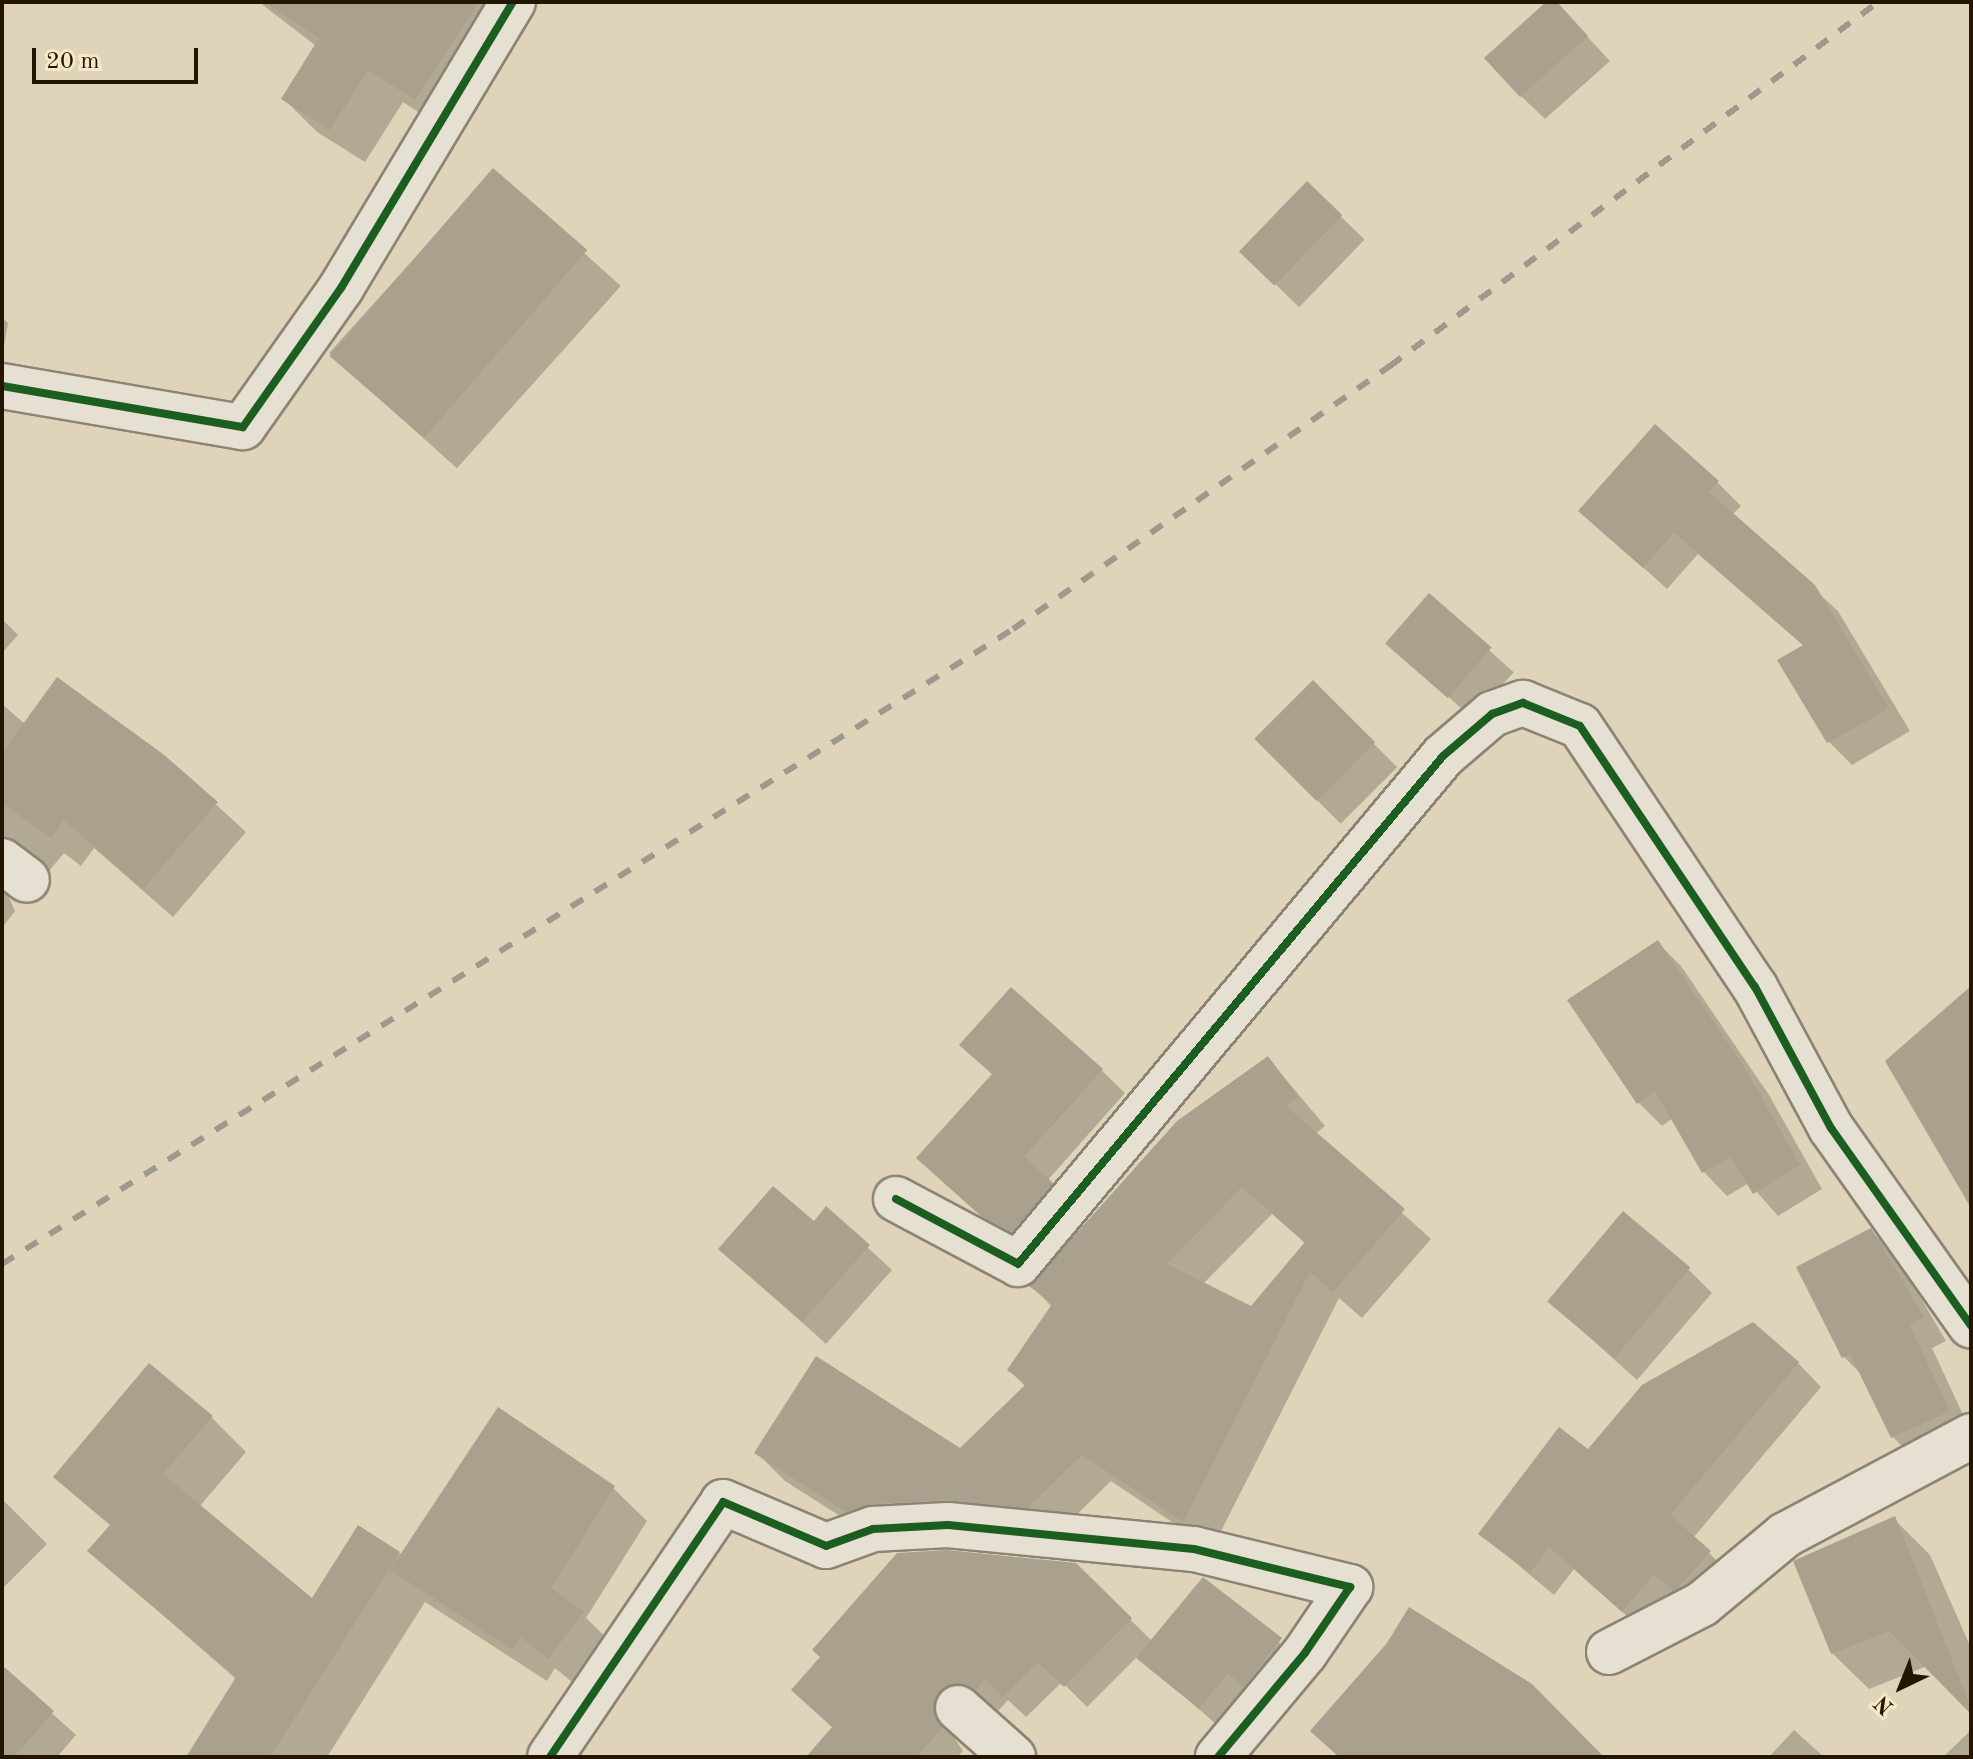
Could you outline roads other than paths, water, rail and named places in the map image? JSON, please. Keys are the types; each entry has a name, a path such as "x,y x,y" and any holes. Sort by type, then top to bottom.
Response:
{"street":[{"path":"2,386 243,427 341,288 513,2"},
{"path":"896,1199 1018,1264 1443,756 1492,714 1523,703 1580,726 1755,987 1831,1128 1969,1319"},
{"path":"1609,1652 1702,1604 1785,1535 1971,1436"},
{"path":"550,1757 723,1502 826,1546 873,1529 948,1525 1194,1549 1350,1587 1305,1653 1218,1757"},
{"path":"958,1708 1013,1757"}],"railway":[{"path":"2,1264 1013,629 1390,366 1878,2"}]}
